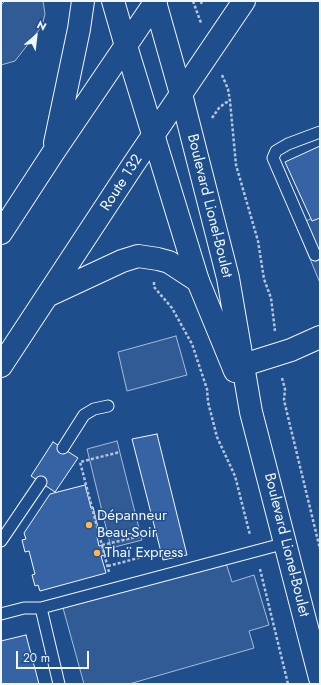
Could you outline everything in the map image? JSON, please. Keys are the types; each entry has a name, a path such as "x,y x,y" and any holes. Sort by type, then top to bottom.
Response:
{"main road":[{"path":"53,153 79,30 83,1"},
{"name":"Boulevard Lionel-Boulet","path":"113,1 198,281 239,367"},
{"path":"1,234 53,153 156,1"},
{"name":"Boulevard Lionel-Boulet","path":"156,1 228,278 239,367 252,412 320,678"},
{"name":"Route 132","path":"1,366 244,1"},
{"path":"49,295 122,261 138,256 169,262 198,281"},
{"path":"239,367 291,350 320,337"}],"lane":[{"path":"315,255 273,158 276,151 288,144 320,132"},
{"path":"63,448 84,415 94,409 108,406"},
{"path":"1,541 41,482"},
{"path":"1,614 24,608 41,608 286,543"},
{"path":"41,608 59,684"}],"path":[{"path":"193,1 195,8"},
{"path":"201,1 202,5"},
{"path":"222,76 228,88 236,165 258,241 264,279 271,298"},
{"path":"216,112 225,103 230,101"},
{"path":"155,276 154,287 172,308 192,344 207,389 208,402 217,436 235,476 250,534"},
{"path":"285,388 284,400 320,549"},
{"path":"110,576 80,462 120,452"},
{"path":"102,545 141,536"},
{"path":"108,566 146,556"},
{"name":"Boulevard Lionel-Boulet","path":"260,571 288,684"}],"shaded area":[{"path":"5,1 43,1 45,14 42,26 15,61 1,65 1,5"},
{"path":"320,215 320,283 296,225"},
{"path":"176,336 187,375 127,391 118,352"},
{"path":"117,441 142,540 111,548 87,449"},
{"path":"226,563 232,582 254,575 269,625 249,631 254,648 129,684 84,684 63,608"}],"building":[{"path":"320,146 320,218 312,221 285,162"},
{"path":"157,434 187,555 163,560 132,439"},
{"path":"53,442 78,458 55,492 31,476"},
{"path":"85,485 91,508 93,507 100,536 97,537 99,546 102,545 105,555 101,556 106,573 40,591 38,585 35,586 32,575 35,574 29,551 25,552 22,540 26,539 24,533 50,494"},
{"path":"26,635 39,684 1,684 1,641"}],"place":[{"name":"Dépanneur Beau-Soir","path":"89,525"},
{"name":"Thaï Express","path":"97,553"}]}
